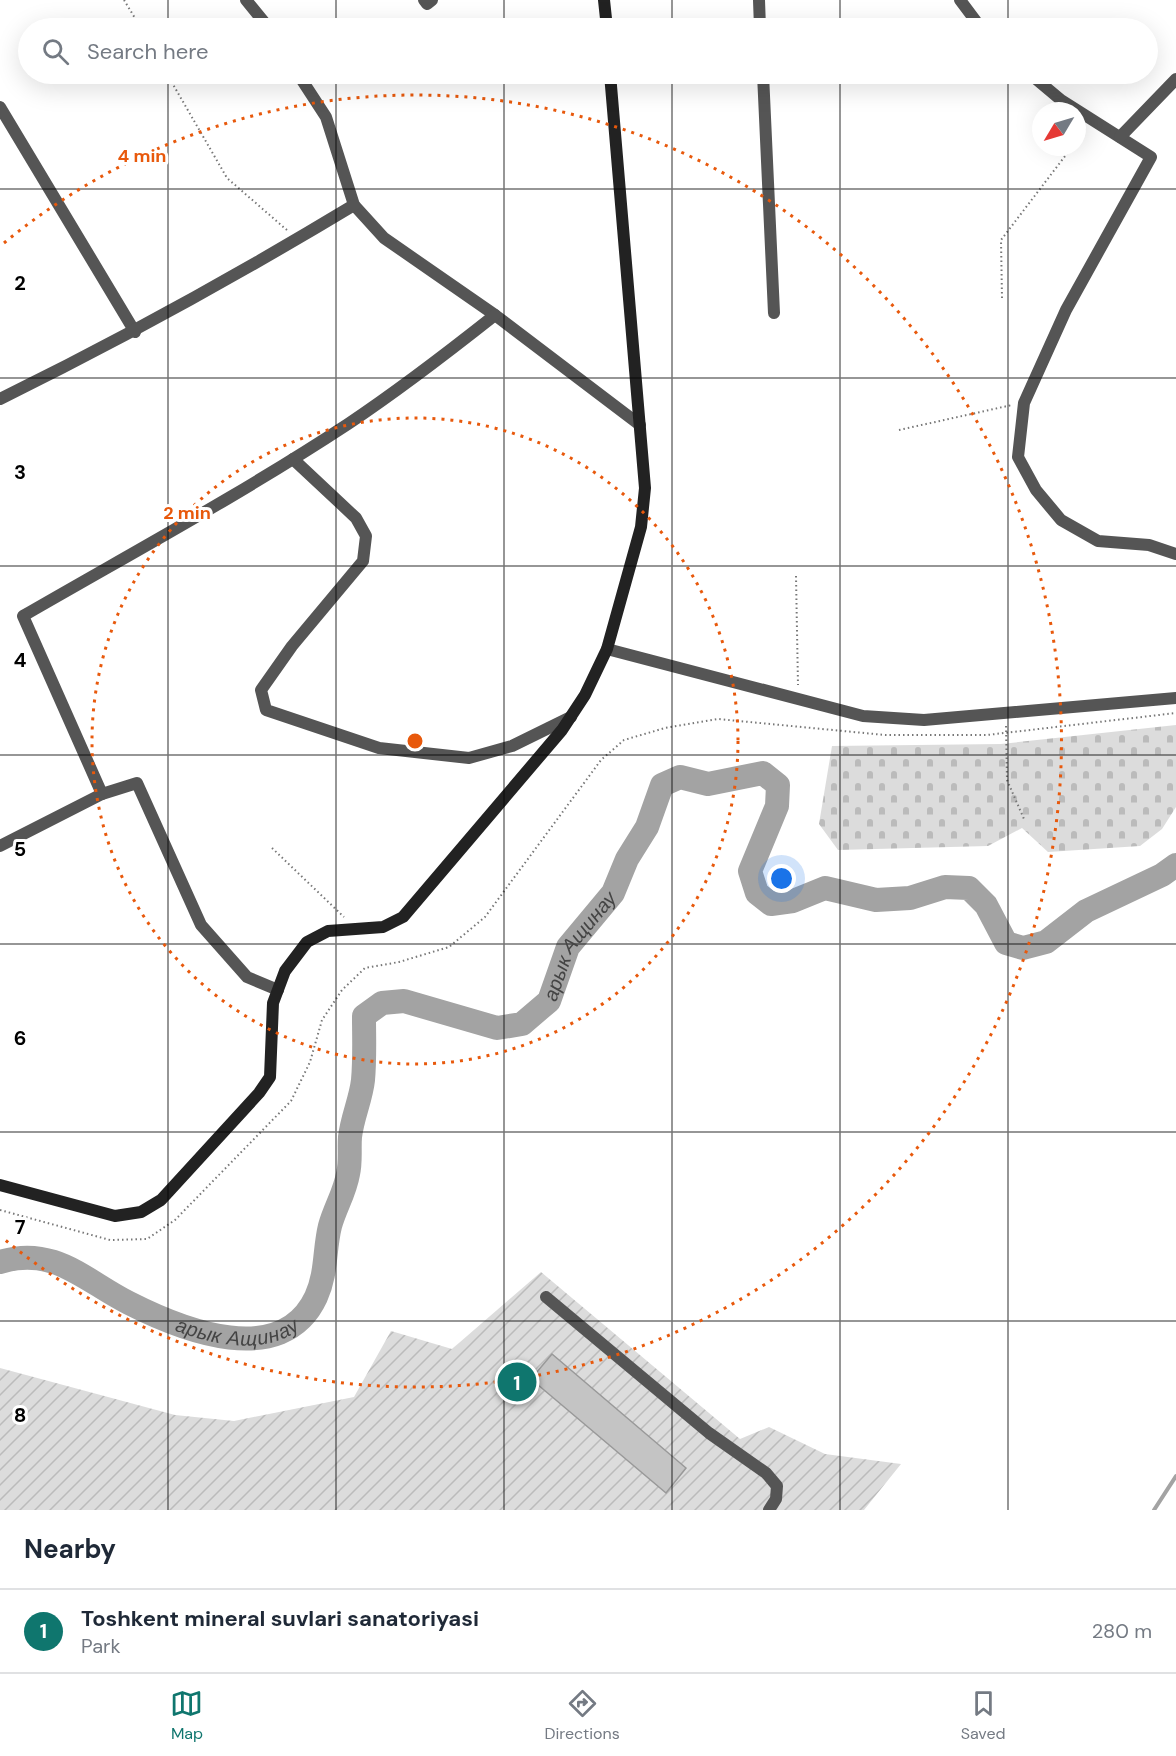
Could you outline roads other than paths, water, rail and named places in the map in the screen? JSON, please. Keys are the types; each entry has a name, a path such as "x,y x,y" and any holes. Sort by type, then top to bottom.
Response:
{"main road":[{"path":"604,0 606,18"},
{"path":"0,1185 115,1216 141,1212 161,1200 259,1093 270,1077 273,1003 285,971 307,942 328,931 383,927 403,917 571,717 607,649 641,527 645,488 611,84"}],"street":[{"path":"246,0 260,18"},
{"path":"424,0 427,4 432,0"},
{"path":"759,0 760,18"},
{"path":"960,0 974,18"},
{"path":"1120,137 1176,79"},
{"path":"305,84 326,117 354,205 384,238 495,315 640,425"},
{"path":"763,84 774,313"},
{"path":"1042,84 1061,100 1151,157 1065,310 1024,403 1018,457 1036,489 1062,520 1098,541 1149,545 1176,554"},
{"path":"0,107 135,332"},
{"path":"0,399 135,332 354,205"},
{"path":"102,794 23,616 293,459 419,375 495,315"},
{"path":"293,459 356,518 366,536 363,561 292,646 261,690 266,710 380,748 469,758 512,747 571,717"},
{"path":"607,649 863,716 914,720 1176,698"},
{"path":"0,846 102,794 137,783 201,926 247,977 278,990"},
{"path":"546,1297 709,1433 766,1473 777,1486 776,1499 769,1510"}],"waterway":[{"name":"арык Ащинау","path":"0,1262 19,1258 37,1258 53,1262 83,1276 129,1303 176,1324 230,1338 256,1338 280,1333 300,1319 320,1288 330,1226 348,1174 351,1130 363,1080 364,1016 382,1003 404,1001 497,1028 522,1024 549,1001 568,947 613,893 627,859 647,827 662,785 680,777 708,784 763,773 778,785 777,806 750,871 757,893 771,904 793,901 825,888 876,900 910,898 945,887 969,888 986,905 1006,943 1023,948 1046,942 1086,911 1162,875 1176,865"},
{"path":"1154,1510 1176,1476"}],"place":[{"name":"Toshkent mineral suvlari sanatoriyasi","path":"517,1382"}]}
